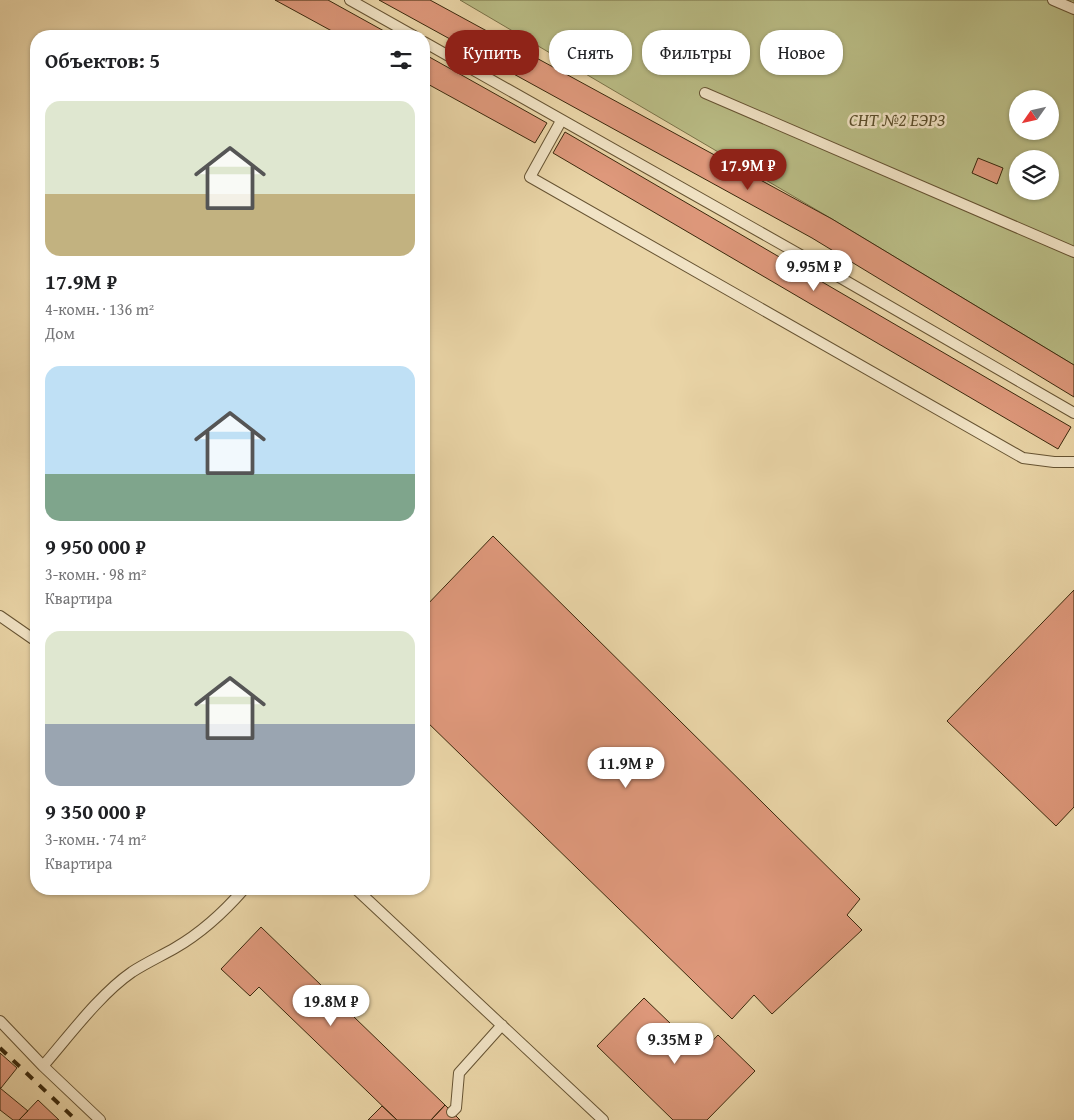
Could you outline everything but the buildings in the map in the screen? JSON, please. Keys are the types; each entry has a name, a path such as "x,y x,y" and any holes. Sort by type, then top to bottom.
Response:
{"lane":[{"path":"350,0 403,30"},
{"path":"1053,0 1074,9"},
{"path":"430,45 820,266 1074,413"},
{"path":"705,93 1074,252"},
{"path":"561,121 530,177 1022,458 1054,462 1074,462"},
{"path":"0,616 30,637"},
{"path":"43,1066 109,992 131,973 149,961 176,948 200,931 227,908 239,895"},
{"path":"362,895 603,1120"},
{"path":"0,1021 43,1066 100,1120"},
{"path":"452,1112 456,1108 459,1072 502,1025"}],"green space":[{"name":"СНТ №2 ЕЭРЗ","path":"460,0 1074,0 1074,365 832,219 587,75 632,75 632,30 549,30 549,52 539,47 539,30 511,30"}],"railway":[{"path":"0,1048 76,1120"}]}
